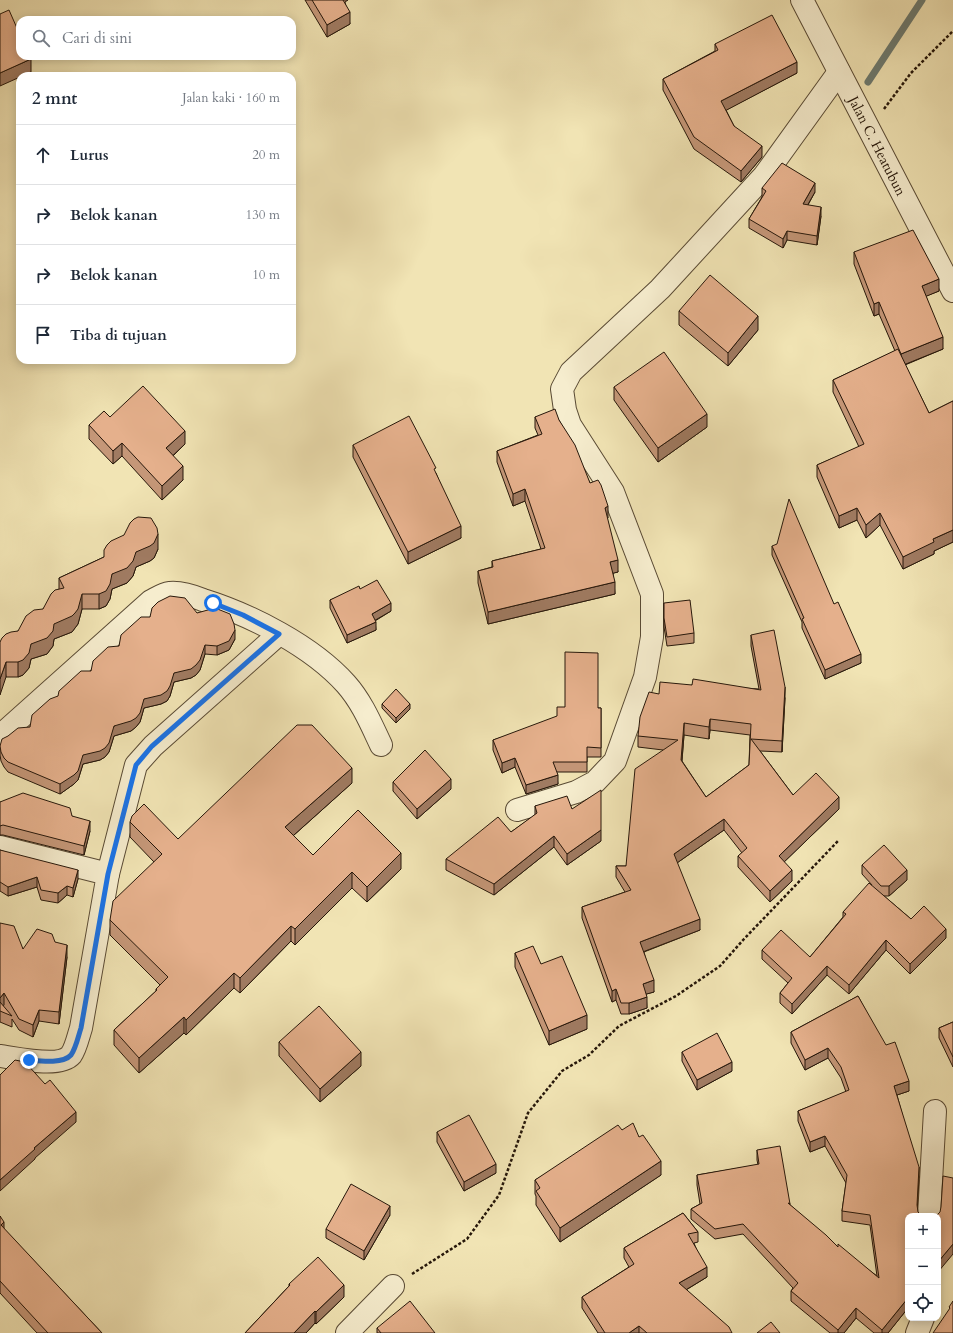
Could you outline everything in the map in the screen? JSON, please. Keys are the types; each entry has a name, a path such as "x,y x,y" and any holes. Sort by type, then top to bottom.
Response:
{"street":[{"name":"Jalan C. Heatubun","path":"802,0 953,291"},
{"path":"517,810 576,792 595,782 616,761 645,677 652,637 652,594 613,492 570,425 565,410 562,389 571,372 660,289 764,176 840,72"},
{"path":"0,736 151,601 171,593 178,593 199,598 236,612 279,634 308,652 333,672 356,696 370,719 381,745"},
{"path":"0,1056 29,1060 53,1061 65,1060 70,1056 81,1028 108,874 136,765 152,746 279,634"},
{"path":"0,847 108,874"},
{"path":"928,1213 935,1112"},
{"path":"347,1333 393,1286"},
{"path":"917,1333 922,1321"}],"path":[{"path":"869,130 911,73 953,32"},
{"path":"393,1286 467,1239 499,1195 528,1113 562,1071 589,1055 618,1026 676,996 720,966 838,841"}],"building":[{"path":"312,0 343,0 350,12 327,25"},
{"path":"9,10 16,26 16,60 29,60 0,73 0,14"},
{"path":"772,15 797,62 721,101 734,126 762,146 741,171 694,137 663,79 718,50 715,44"},
{"path":"782,163 815,183 803,204 821,207 817,236 787,231 783,239 749,219 766,191 762,188"},
{"path":"913,230 939,279 922,286 943,337 901,354 879,302 874,304 854,252"},
{"path":"710,275 758,316 728,353 679,311"},
{"path":"898,349 929,413 953,401 953,530 933,539 934,542 903,557 880,513 866,525 857,508 839,516 817,465 864,444 833,380"},
{"path":"664,352 707,414 658,448 614,387"},
{"path":"143,386 185,431 166,448 183,466 162,486 122,443 113,451 89,425 104,411 110,417"},
{"path":"555,409 559,420 575,445 590,483 598,480 601,485 608,506 605,508 618,560 610,562 615,582 488,612 478,571 493,567 492,561 545,548 525,489 513,494 497,451 542,434 535,417"},
{"path":"409,416 436,468 434,469 461,526 408,552 353,445"},
{"path":"789,499 834,604 838,602 861,654 825,670 772,546 777,544"},
{"path":"138,517 151,518 157,528 158,534 154,543 136,552 133,561 127,568 112,574 110,584 106,591 99,594 82,594 78,609 75,613 72,616 54,624 53,631 47,638 31,644 29,653 23,660 18,662 6,662 0,679 0,642 2,638 6,634 18,631 26,616 34,610 43,609 51,594 55,590 64,588 59,578 104,557 104,550 107,545 111,541 124,535 130,523"},
{"path":"377,580 391,603 372,614 376,622 347,635 330,600 359,586 360,589"},
{"path":"170,596 185,598 197,613 215,608 230,614 235,630 229,641 217,646 205,645 200,660 196,665 191,669 174,673 170,686 167,691 161,695 144,699 140,713 136,718 114,726 109,743 105,748 100,751 83,755 78,771 60,784 8,762 4,758 0,746 2,739 18,728 30,727 32,715 50,699 58,696 59,691 81,671 91,671 93,661 108,647 119,646 121,635 141,617 150,617 152,608 158,602"},
{"path":"690,600 694,633 667,637 664,618 664,603"},
{"path":"774,630 785,687 782,741 751,739 793,795 816,773 839,797 779,856 792,870 770,891 738,856 747,848 724,819 674,854 700,919 640,942 654,980 643,984 647,997 629,1003 621,1003 616,989 612,991 582,907 631,890 616,866 626,866 635,769 678,740 638,736 640,717 649,692 659,694 660,682 692,685 693,679 761,690 751,635","holes":["710,719 751,724 749,765 706,797 681,760 684,723 709,727"]},
{"path":"565,652 598,653 598,708 601,708 601,748 587,747 587,762 553,762 558,775 526,785 515,758 502,763 493,740 557,716 557,707 565,707"},
{"path":"396,689 410,704 396,718 382,704"},
{"path":"297,725 312,725 352,768 285,827 313,855 358,810 401,853 367,887 352,872 295,929 291,926 240,978 234,973 186,1020 184,1017 139,1058 114,1030 157,990 156,989 168,977 110,920 113,901 162,854 130,822 132,816 144,804 178,839"},
{"path":"425,750 451,779 417,809 393,782"},
{"path":"601,790 601,830 567,854 554,836 494,884 446,859 498,817 511,832 537,813 535,806 567,796 572,809"},
{"path":"23,793 70,808 72,816 90,821 84,846 3,825 0,826 0,802"},
{"path":"884,845 907,870 889,886 881,886 862,865"},
{"path":"0,850 78,870 73,888 67,886 58,893 41,890 37,877 8,887 0,882"},
{"path":"869,883 911,919 924,906 946,929 910,964 886,940 849,985 827,966 792,1004 780,993 792,978 762,950 781,930 810,957 846,914 843,912"},
{"path":"0,923 14,926 23,949 37,929 52,934 55,942 67,945 59,1012 39,1010 33,1025 19,1019 4,993 0,998"},
{"path":"533,946 541,964 562,956 587,1015 549,1031 515,953"},
{"path":"858,996 886,1045 895,1042 909,1081 894,1086 919,1167 917,1205 919,1213 905,1213 905,1302 882,1330 856,1308 838,1330 791,1291 798,1283 743,1224 715,1229 691,1209 702,1203 697,1175 759,1164 757,1150 780,1146 790,1204 788,1203 838,1247 838,1244 879,1278 870,1215 842,1211 847,1175 825,1136 810,1142 798,1111 849,1090 841,1067 828,1048 805,1060 791,1032"},
{"path":"0,1002 12,1016 0,1011"},
{"path":"319,1006 361,1052 320,1089 279,1042"},
{"path":"953,1022 953,1057 939,1028"},
{"path":"717,1033 732,1062 697,1080 682,1052"},
{"path":"15,1060 25,1062 45,1084 50,1080 76,1112 0,1180 0,1075"},
{"path":"469,1115 496,1164 464,1182 437,1132"},
{"path":"633,1123 639,1137 643,1135 661,1161 560,1228 536,1191 540,1188 535,1180 618,1125 622,1130"},
{"path":"943,1176 953,1178 953,1244 941,1258 941,1213 939,1213 941,1207"},
{"path":"351,1184 390,1206 364,1251 326,1229"},
{"path":"683,1213 698,1232 688,1234 707,1267 679,1283 729,1327 732,1333 647,1333 639,1326 629,1333 605,1333 582,1297 634,1264 624,1248"},
{"path":"0,1216 4,1222 1,1225 102,1333 48,1333 0,1281"},
{"path":"318,1257 344,1285 316,1312 315,1311 294,1333 245,1333 290,1285 289,1284"},
{"path":"410,1301 435,1333 381,1333 377,1328"},
{"path":"953,1301 953,1333 933,1333 950,1308 949,1307"},
{"path":"771,1322 780,1333 757,1333"}],"waterway":[{"path":"868,82 922,0"}],"route":[{"path":"29,1060 65,1060 73,1051 81,1028 108,874 136,765 152,746 279,634 243,615 213,603"}]}
